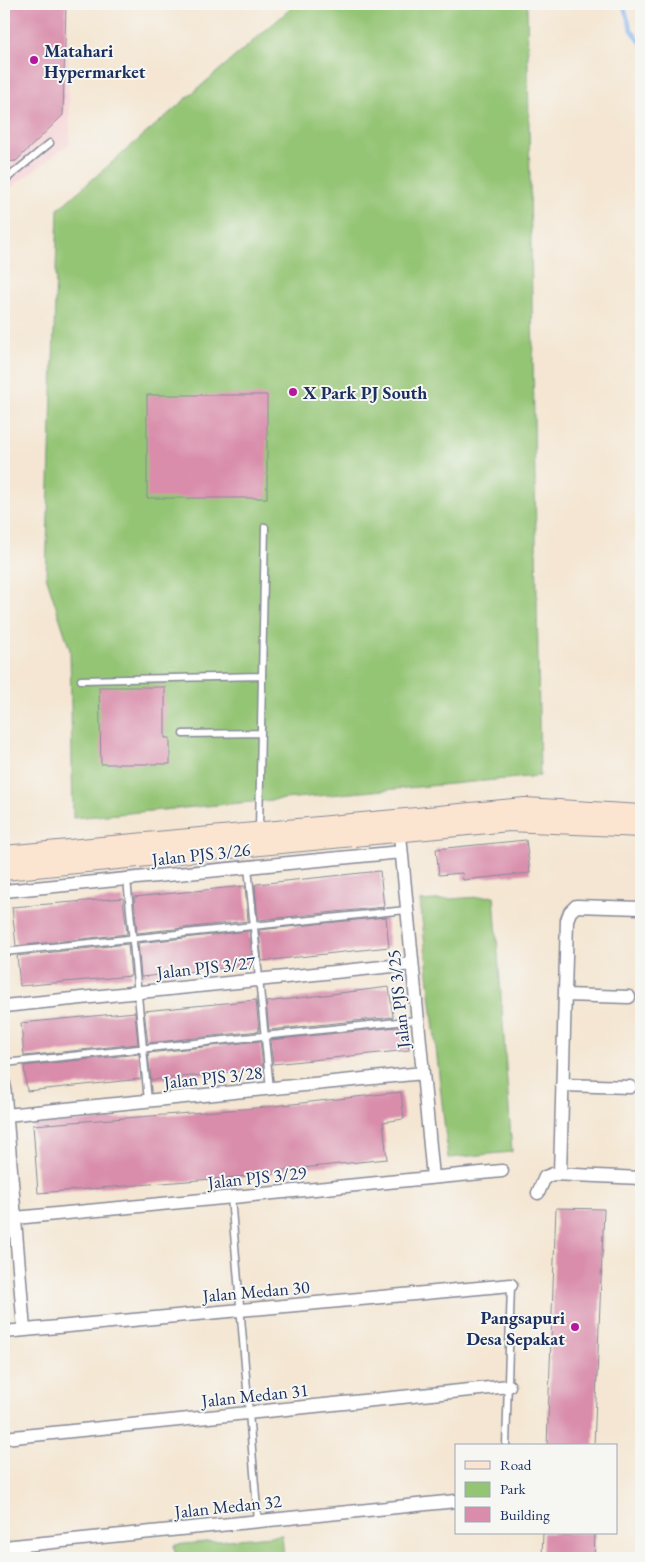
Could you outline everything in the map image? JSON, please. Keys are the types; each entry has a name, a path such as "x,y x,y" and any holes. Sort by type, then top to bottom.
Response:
{"main road":[{"path":"4,855 259,830 509,822 640,825"},
{"path":"4,871 398,826"}],"street":[{"name":"Jalan PJS 3/25","path":"398,826 433,1177"},
{"name":"Jalan PJS 3/26","path":"4,891 401,852"},
{"path":"560,1174 567,920 570,912 576,906 641,908"},
{"name":"Jalan PJS 3/27","path":"4,1006 412,964"},
{"path":"565,995 629,997"},
{"name":"Jalan PJS 3/28","path":"6,1115 423,1073"},
{"path":"4,1084 24,1330"},
{"path":"562,1085 630,1087"},
{"name":"Jalan PJS 3/29","path":"15,1218 502,1170"},
{"path":"538,1193 545,1177 560,1174 641,1178"},
{"name":"Jalan Medan 30","path":"4,1332 511,1285"},
{"name":"Jalan Medan 31","path":"4,1438 509,1386"},
{"name":"Jalan Medan 32","path":"4,1547 455,1501"}],"lane":[{"path":"4,180 50,143"},
{"path":"259,830 265,527"},
{"path":"81,680 262,676"},
{"path":"183,734 261,733"},
{"path":"248,867 270,1089"},
{"path":"127,879 148,1101"},
{"path":"4,952 406,910"},
{"path":"4,1063 417,1020"},
{"path":"231,1197 258,1521"},
{"path":"506,1444 511,1285"}],"shaded area":[{"name":"Matahari Hypermarket","path":"4,4 67,4 70,143 4,193"}],"green space":[{"name":"X Park PJ South","path":"296,4 527,4 540,776 73,818 70,650 46,576 58,209"},
{"path":"494,896 512,1152 448,1158 420,901"},
{"path":"282,1535 284,1558 176,1558 174,1545"}],"building":[{"name":"Matahari Hypermarket","path":"4,4 66,4 63,115 16,161 4,162"},
{"path":"147,395 267,395 267,498 147,498"},
{"path":"99,687 165,687 165,738 170,738 170,764 101,764"},
{"path":"526,840 530,873 463,880 462,873 439,875 436,849"},
{"path":"380,871 384,907 258,920 255,885 257,884"},
{"path":"245,886 248,921 137,933 134,897"},
{"path":"123,898 127,934 16,946 12,907"},
{"path":"386,917 389,947 262,961 259,930"},
{"path":"249,931 253,965 141,977 138,943"},
{"path":"128,944 131,976 20,986 17,956"},
{"path":"389,987 393,1017 269,1030 266,1002"},
{"path":"256,1000 259,1031 148,1043 144,1011"},
{"path":"135,1012 138,1044 24,1056 21,1023"},
{"path":"407,1026 409,1050 273,1064 270,1040"},
{"path":"260,1041 263,1069 151,1080 148,1053"},
{"path":"139,1054 141,1079 27,1091 24,1066"},
{"path":"401,1092 404,1119 383,1122 387,1159 274,1171 274,1174 38,1193 33,1125 256,1108"},
{"name":"Pangsapuri Desa Sepakat","path":"556,1208 604,1209 594,1444 547,1444"},
{"path":"543,1534 595,1534 594,1558 542,1558"}],"waterway":[{"path":"623,4 631,29 641,43"}],"place":[{"name":"Matahari Hypermarket","path":"34,60"},
{"name":"X Park PJ South","path":"293,392"},
{"name":"Pangsapuri Desa Sepakat","path":"575,1327"}]}
